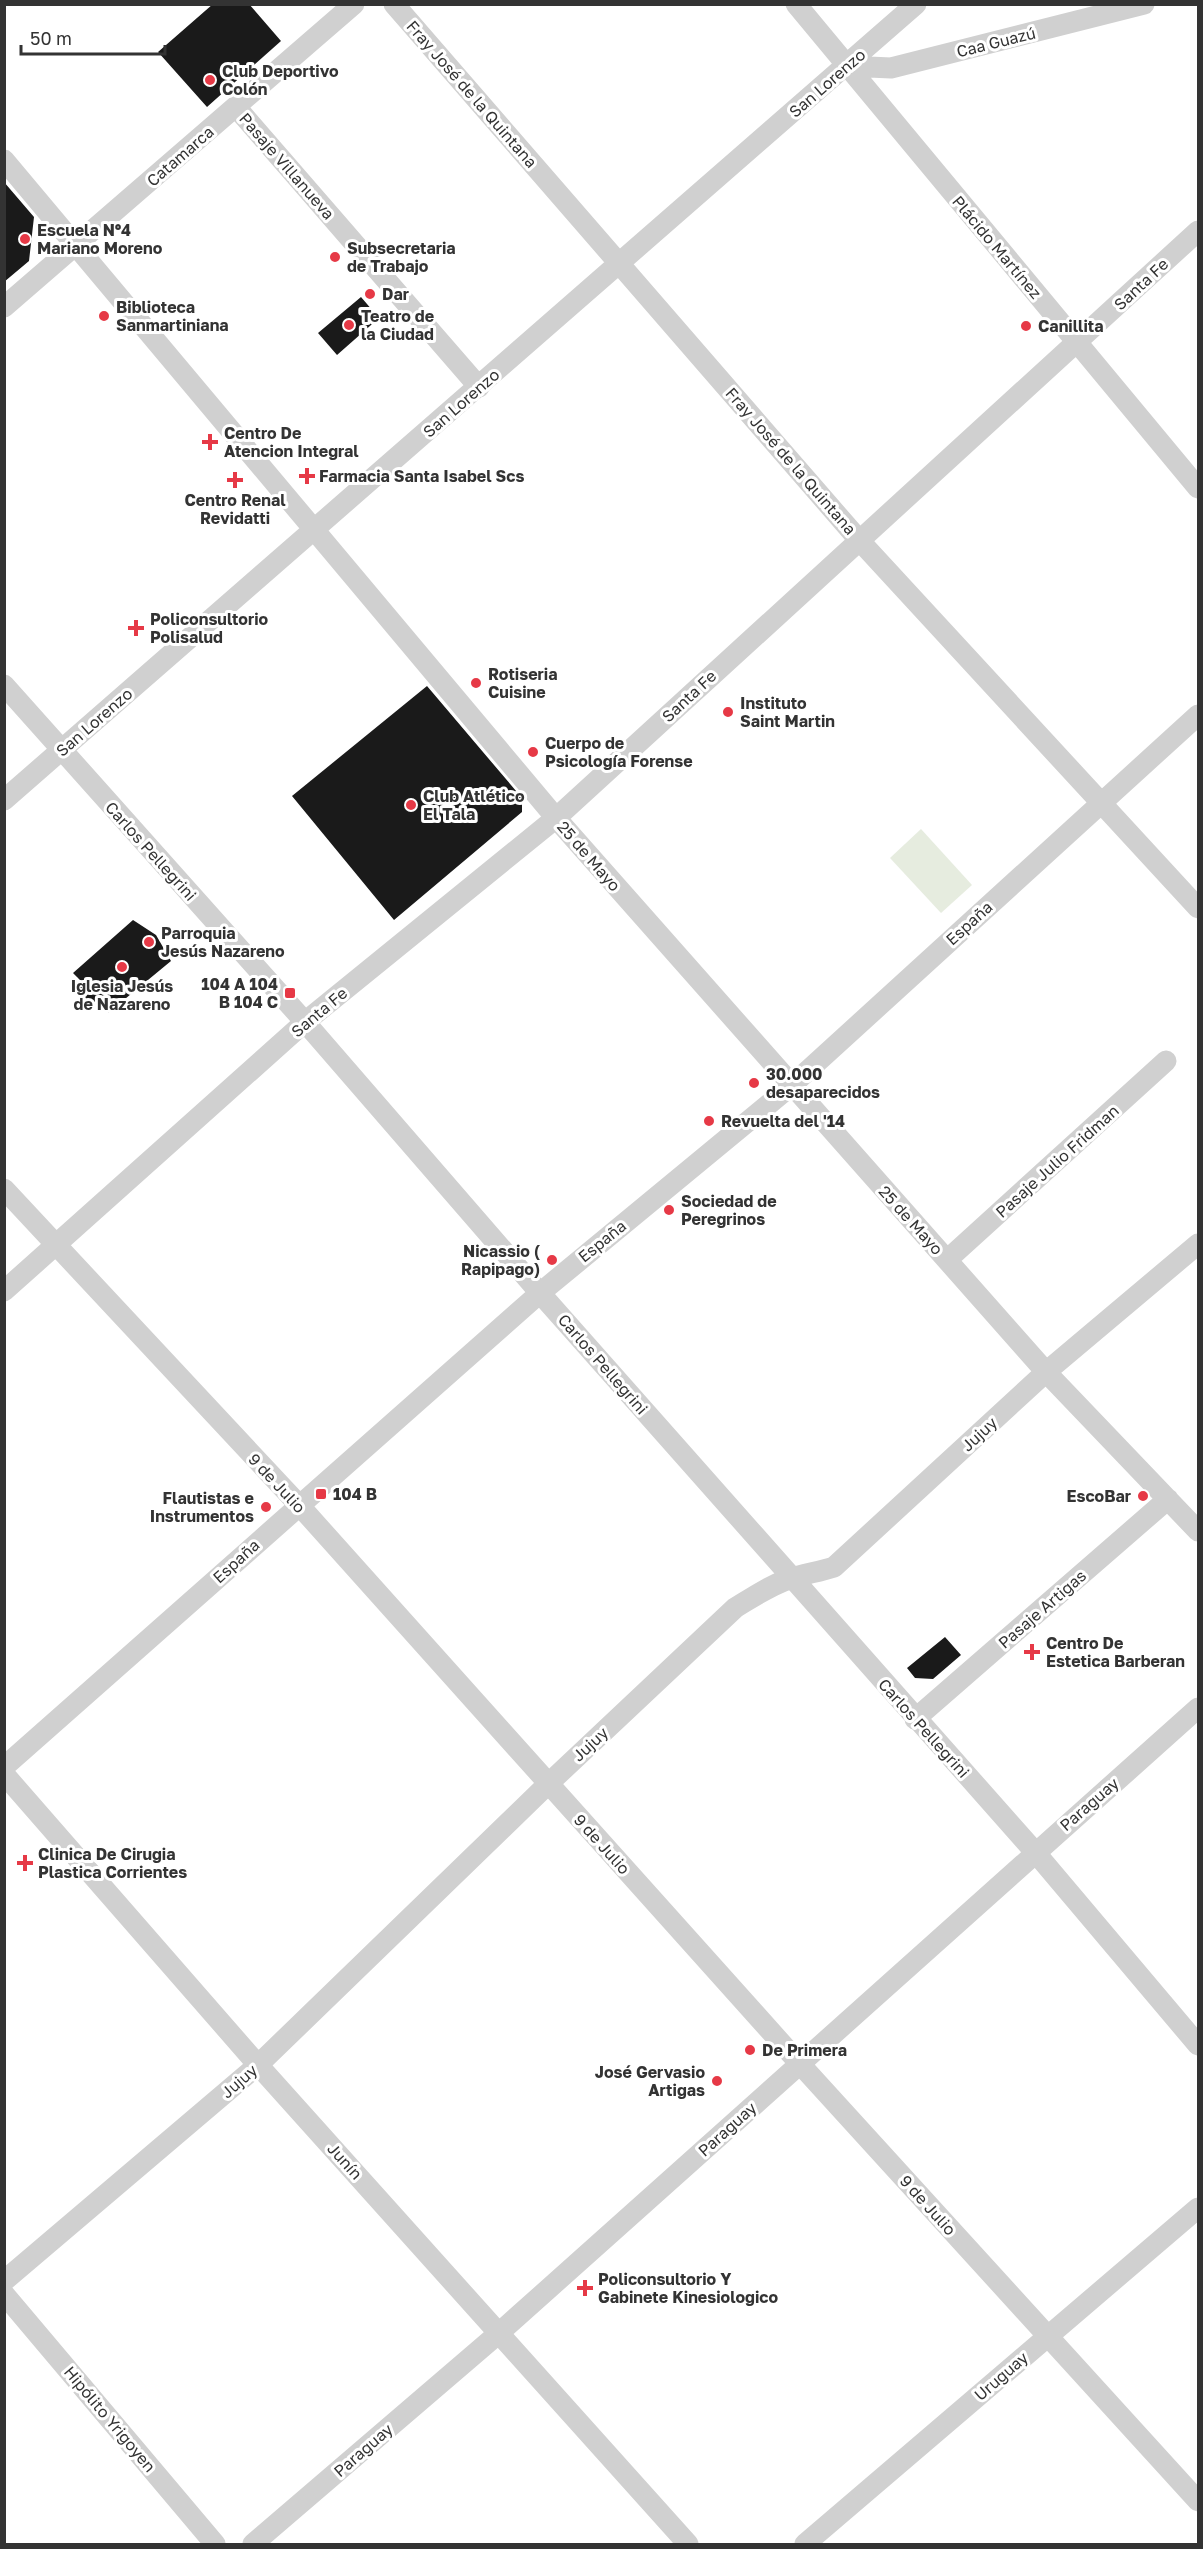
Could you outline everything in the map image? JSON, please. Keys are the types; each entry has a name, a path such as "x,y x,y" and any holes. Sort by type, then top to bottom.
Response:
{"street":[{"name":"Catamarca","path":"4,307 354,4"},
{"name":"Fray José de la Quintana","path":"394,4 859,540 1198,908"},
{"name":"Plácido Martínez","path":"796,4 1198,488"},
{"name":"San Lorenzo","path":"4,800 916,4"},
{"name":"Caa Guazú","path":"847,66 891,68 1144,4"},
{"name":"Pasaje Villanueva","path":"236,107 479,387"},
{"name":"25 de Mayo","path":"4,160 556,819 1046,1372 1198,1531"},
{"name":"Santa Fe","path":"4,1291 305,1022 556,819 1198,231"},
{"name":"Carlos Pellegrini","path":"4,685 305,1022 540,1293 1035,1852 1198,2045"},
{"name":"España","path":"4,1767 540,1293 792,1085 1198,715"},
{"name":"Pasaje Julio Fridman","path":"947,1260 1167,1061"},
{"name":"9 de Julio","path":"4,1189 298,1505 800,2064 1198,2502"},
{"name":"Jujuy","path":"4,2281 258,2065 548,1784 735,1608 767,1588 792,1578 834,1567 1046,1372 1198,1244"},
{"name":"Pasaje Artigas","path":"915,1719 1168,1499"},
{"name":"Paraguay","path":"253,2544 499,2333 1198,1708"},
{"name":"Junín","path":"4,1774 258,2065 688,2544"},
{"name":"Uruguay","path":"805,2544 1198,2208"},
{"name":"Hipólito Yrigoyen","path":"4,2294 215,2544"}],"shaded area":[{"path":"921,829 972,885 941,913 890,858"}],"building":[{"name":"Club Deportivo Colón","path":"213,4 249,4 281,41 207,107 158,52"},
{"name":"Escuela Nº4 Mariano Moreno","path":"4,182 34,217 29,261 4,282"},
{"name":"Teatro de la Ciudad","path":"361,297 379,318 337,355 318,333"},
{"name":"Club Atlético El Tala","path":"427,686 522,798 522,812 394,920 292,796"},
{"name":"Iglesia Jesús de Nazareno","path":"133,920 156,935 171,961 108,1013 99,1002 89,1002 81,993 80,980 73,973"},
{"path":"945,1637 961,1655 933,1679 915,1678 907,1668"}],"place":[{"name":"Club Deportivo Colón","path":"210,80"},
{"name":"Escuela Nº4 Mariano Moreno","path":"25,239"},
{"name":"Subsecretaria de Trabajo","path":"335,257"},
{"name":"Dar","path":"370,294"},
{"name":"Biblioteca Sanmartiniana","path":"104,316"},
{"name":"Teatro de la Ciudad","path":"349,325"},
{"name":"Canillita","path":"1026,326"},
{"name":"Centro De Atencion Integral","path":"210,442"},
{"name":"Farmacia Santa Isabel Scs","path":"307,476"},
{"name":"Centro Renal Revidatti","path":"235,480"},
{"name":"Policonsultorio Polisalud","path":"136,628"},
{"name":"Rotiseria Cuisine","path":"476,683"},
{"name":"Instituto Saint Martin","path":"728,712"},
{"name":"Cuerpo de Psicología Forense","path":"533,752"},
{"name":"Club Atlético El Tala","path":"411,805"},
{"name":"Parroquia Jesús Nazareno","path":"149,942"},
{"name":"Iglesia Jesús de Nazareno","path":"122,967"},
{"name":"104 A 104 B 104 C","path":"290,993"},
{"name":"30.000 desaparecidos","path":"754,1083"},
{"name":"Revuelta del '14","path":"709,1121"},
{"name":"Sociedad de Peregrinos","path":"669,1210"},
{"name":"Nicassio ( Rapipago)","path":"552,1260"},
{"name":"104 B","path":"321,1494"},
{"name":"EscoBar","path":"1143,1496"},
{"name":"Flautistas e Instrumentos","path":"266,1507"},
{"name":"Centro De Estetica Barberan","path":"1032,1652"},
{"name":"Clinica De Cirugia Plastica Corrientes","path":"25,1863"},
{"name":"De Primera","path":"750,2050"},
{"name":"José Gervasio Artigas","path":"717,2081"},
{"name":"Policonsultorio Y Gabinete Kinesiologico","path":"585,2288"}]}
